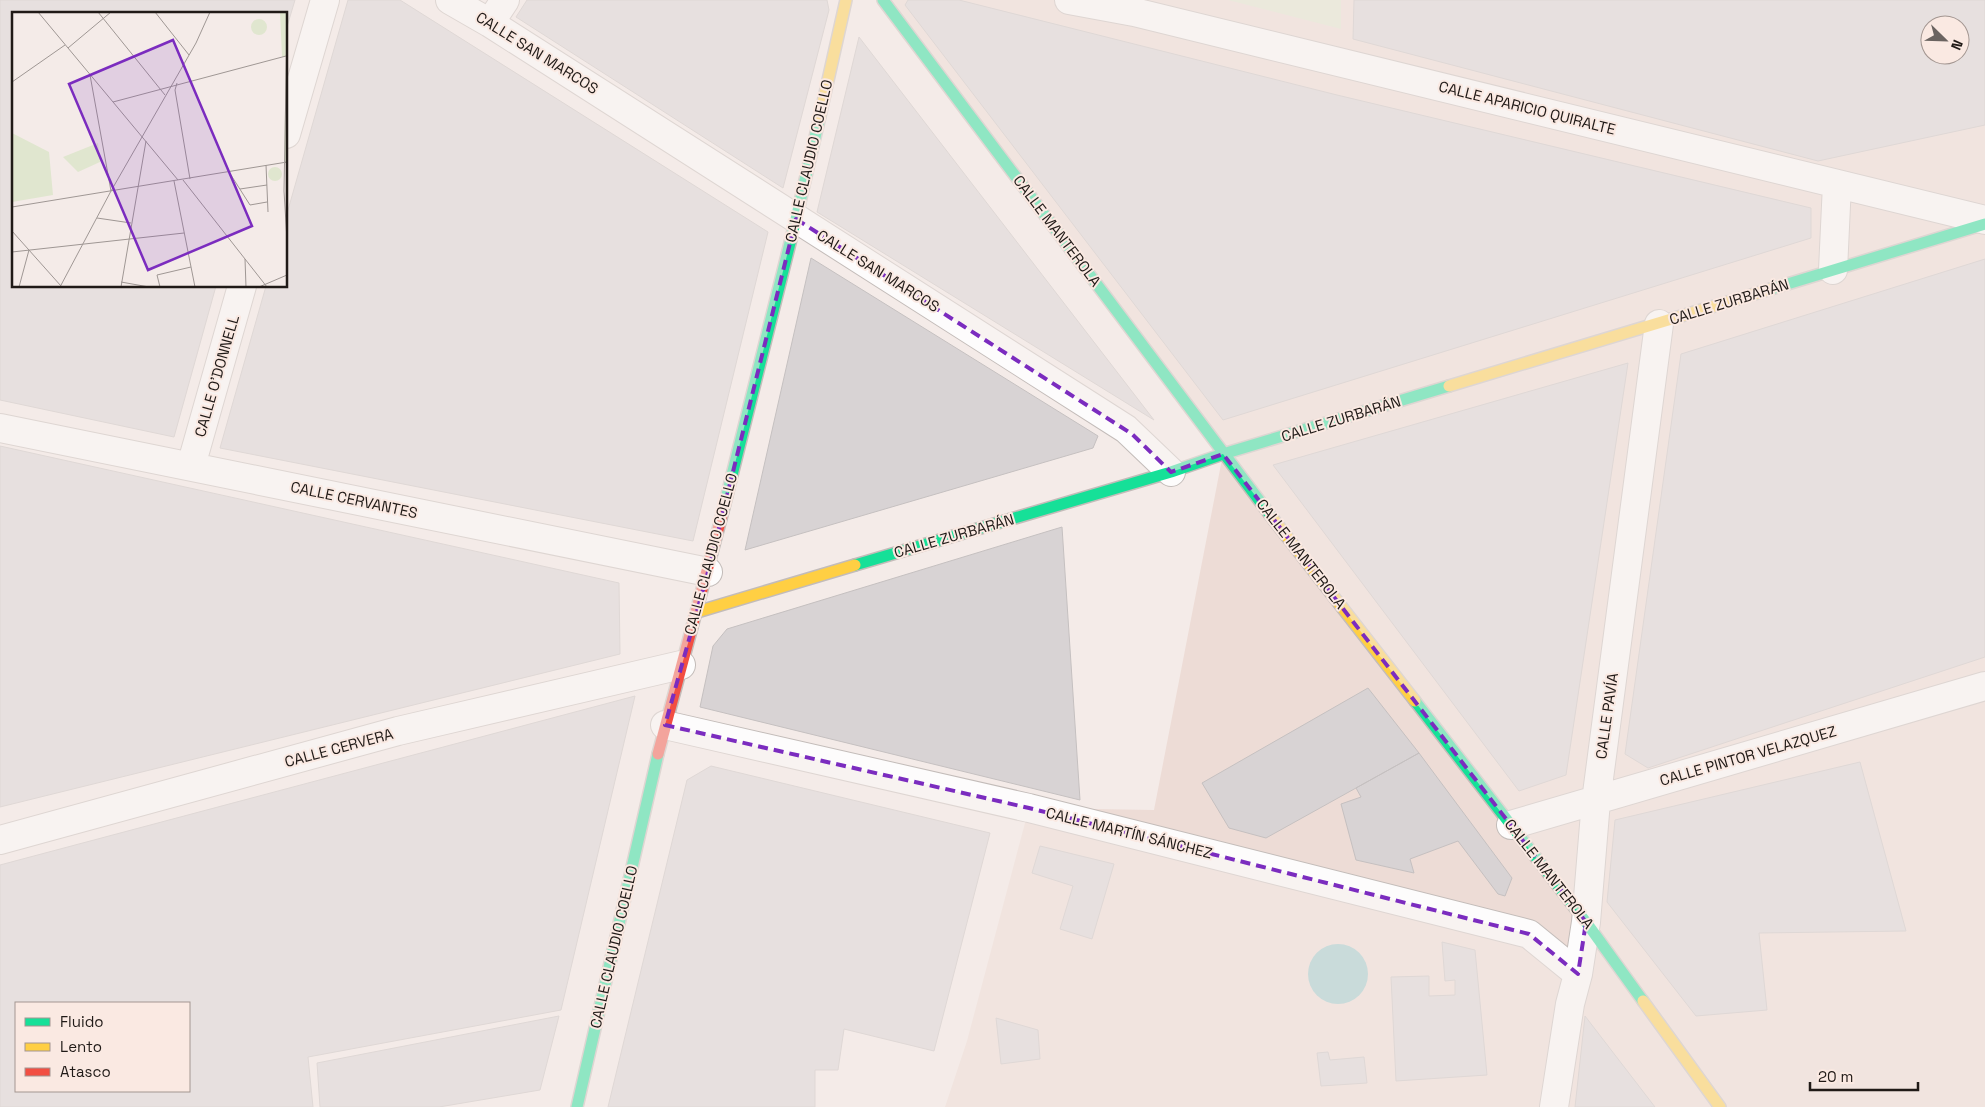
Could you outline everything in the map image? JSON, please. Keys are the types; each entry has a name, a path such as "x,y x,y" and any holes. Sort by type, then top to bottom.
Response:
{"street":[{"path":"288,127 325,0"},
{"name":"CALLE SAN MARCOS","path":"450,0 490,23 1126,429 1171,472"},
{"path":"490,23 505,0"},
{"name":"CALLE CLAUDIO COELLO","path":"572,1106 665,725 708,572 796,219 846,0"},
{"name":"CALLE MANTEROLA","path":"883,0 1223,454 1586,922 1720,1107"},
{"name":"CALLE APARICIO QUIRALTE","path":"1069,0 1134,12 1985,222"},
{"path":"1833,270 1837,184"},
{"name":"CALLE ZURBARÁN","path":"697,612 1171,472 1223,454 1659,324 1985,222"},
{"name":"CALLE O'DONNELL","path":"191,466 241,288"},
{"name":"CALLE PAVÍA","path":"1554,1107 1570,1004 1578,974 1586,922 1596,800 1659,324"},
{"name":"CALLE CERVANTES","path":"0,428 708,572"},
{"name":"CALLE CERVERA","path":"0,840 398,732 681,665"},
{"name":"CALLE PINTOR VELAZQUEZ","path":"1511,825 1985,686"},
{"name":"CALLE MARTÍN SÁNCHEZ","path":"665,725 1030,808 1529,934 1578,974"}],"highlighted area":[{"path":"796,219 1132,434 1171,472 1223,454 1586,922 1578,974 1529,934 1029,808 665,725 708,572"}],"shaded area":[{"path":"883,0 1985,0 1985,1107 945,1107 967,1041 1029,808 1154,810 1223,454"}],"green space":[{"path":"1228,0 1341,0 1341,29"}],"water":[{"path":"1338,944 1355,949 1363,957 1368,974 1363,991 1355,999 1338,1004 1321,999 1313,991 1308,974 1313,957 1321,949"}],"building":[{"path":"0,0 295,0 288,23 288,12 12,12 12,288 215,288 174,437 0,400"},
{"path":"348,0 400,0 768,232 693,541 220,448 265,288 288,288 288,210"},
{"path":"527,0 827,0 829,10 783,188 516,17"},
{"path":"908,0 959,0 1337,95 1811,208 1811,238 1223,420 905,5"},
{"path":"1354,0 1985,0 1985,125 1818,161 1353,39"},
{"path":"859,37 1154,420 817,212"},
{"path":"811,258 1098,436 1093,448 745,550"},
{"path":"1985,259 1985,657 1648,768 1625,754 1681,354"},
{"path":"1628,363 1566,775 1519,791 1273,465"},
{"path":"0,446 619,583 620,654 0,807"},
{"path":"1062,527 1080,800 700,707 713,646 727,629"},
{"path":"1368,688 1419,753 1266,838 1229,828 1202,783"},
{"path":"635,696 561,1010 308,1057 313,1107 0,1107 0,865"},
{"path":"1419,753 1512,878 1505,896 1498,894 1458,841 1410,859 1414,873 1356,860 1341,804 1361,797 1356,788"},
{"path":"1860,762 1906,931 1759,933 1767,1010 1696,1016 1607,902 1615,820"},
{"path":"711,766 990,833 934,1051 844,1029 838,1070 815,1070 815,1107 608,1107 687,780"},
{"path":"1040,846 1114,864 1092,939 1060,929 1073,886 1032,873"},
{"path":"1442,942 1475,950 1487,1075 1396,1081 1391,977 1429,976 1429,996 1455,995 1455,980 1445,981"},
{"path":"559,1016 540,1090 439,1107 320,1107 317,1063"},
{"path":"1585,1016 1655,1107 1575,1107"},
{"path":"996,1018 1038,1030 1040,1059 1001,1064"},
{"path":"1328,1052 1330,1060 1364,1057 1367,1083 1321,1086 1317,1053"}],"traffic: fast":[{"path":"883,0 1274,520"},
{"path":"723,511 820,116"},
{"path":"1771,289 1985,224"},
{"path":"855,565 1171,472 1223,454 1449,386"},
{"path":"1415,701 1586,922 1643,1001"},
{"path":"577,1107 658,754"}],"traffic: slow":[{"path":"820,116 846,0"},
{"path":"1449,386 1771,289"},
{"path":"1274,520 1415,701"},
{"path":"697,612 855,565"},
{"path":"1643,1001 1720,1107"}],"traffic: jam":[{"path":"658,754 723,511"}]}
